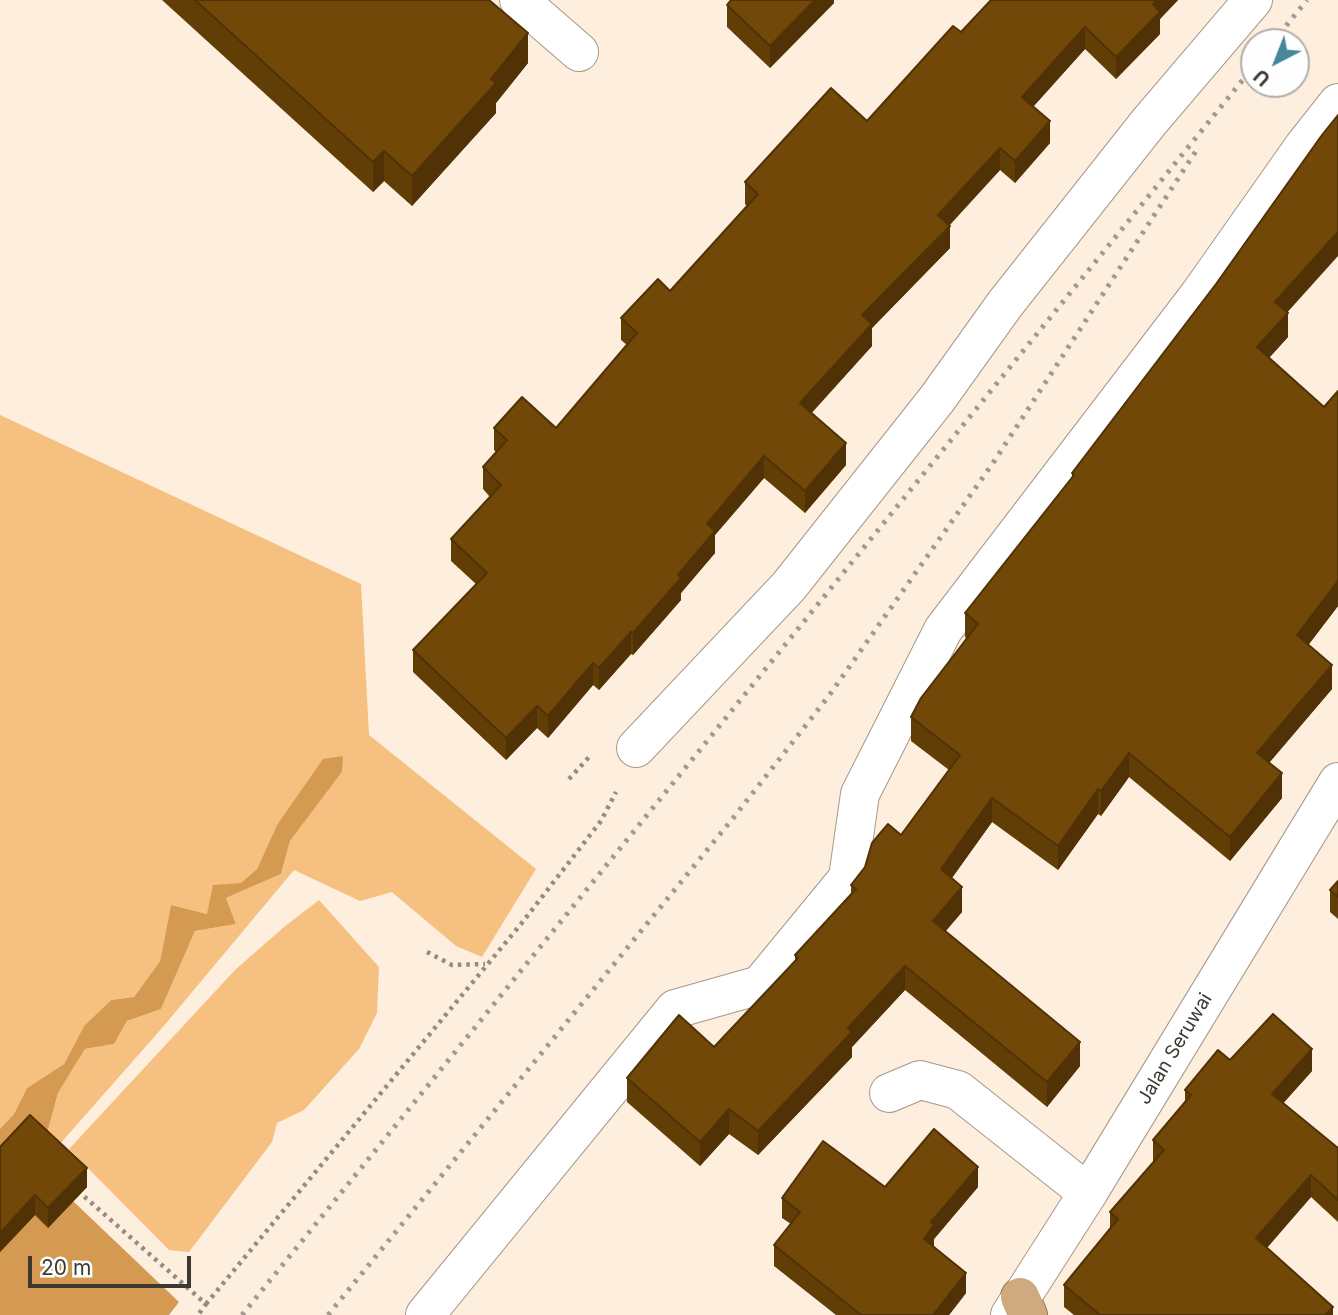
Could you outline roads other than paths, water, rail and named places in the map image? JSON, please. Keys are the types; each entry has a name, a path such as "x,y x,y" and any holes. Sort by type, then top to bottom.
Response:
{"street":[{"path":"519,0 579,52"},
{"path":"636,748 789,586 937,400 1005,304 1149,122 1253,0"},
{"path":"425,1315 675,1009 760,985 848,878 860,794 943,630 1199,295 1304,146 1338,103"},
{"name":"Jalan Seruwai","path":"1020,1309 1338,782"},
{"path":"889,1093 920,1080 958,1090 1088,1194"}],"railway":[{"path":"1284,28 1307,0"},
{"path":"242,1315 1240,83"},
{"path":"328,1315 734,817 828,697 993,463 1196,151"}]}
